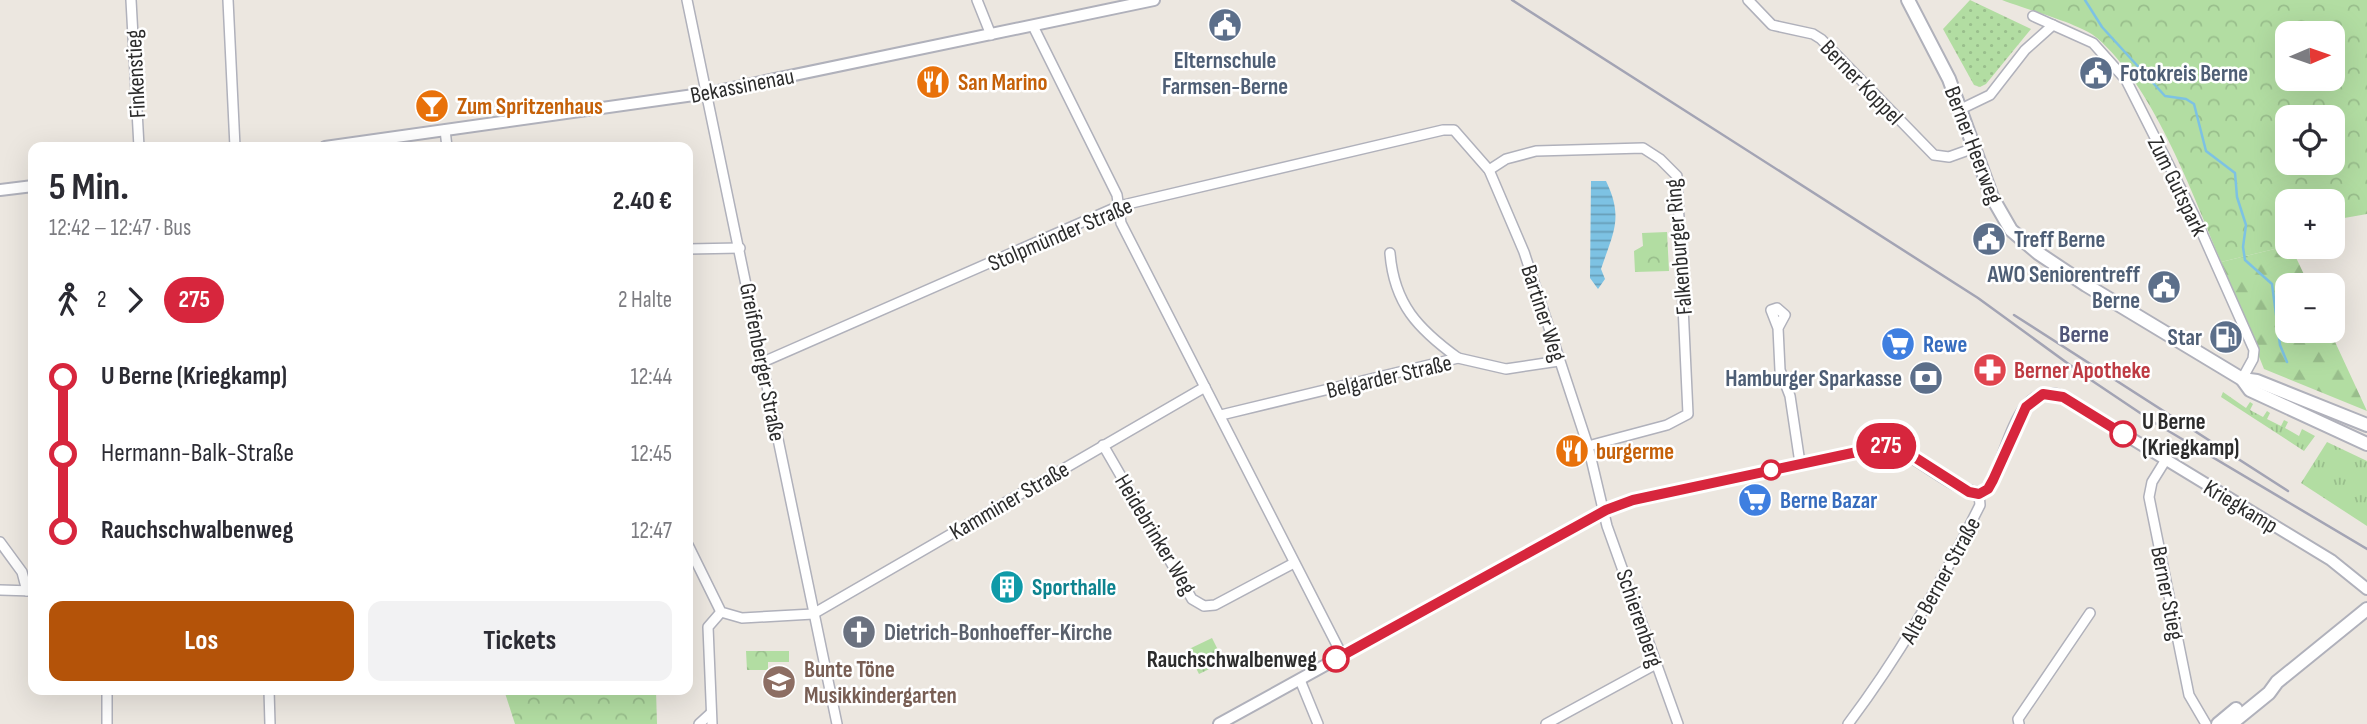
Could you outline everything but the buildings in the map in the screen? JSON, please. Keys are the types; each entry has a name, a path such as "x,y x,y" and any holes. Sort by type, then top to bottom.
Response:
{"main road":[{"name":"Berner Heerweg","path":"1908,0 1935,49 1961,109 1998,209 2024,242 2147,324 2242,379 2257,381 2367,425"},
{"name":"Berner Heerweg","path":"2242,379 2250,390 2367,444"},
{"path":"2223,723 2269,694 2277,682 2367,609"}],"street":[{"name":"Finkenstieg","path":"131,0 139,142"},
{"path":"228,0 235,142"},
{"name":"Greifenberger Straße","path":"687,0 837,724"},
{"path":"977,0 992,35"},
{"name":"Bekassinenau","path":"360,142 708,93 1154,0"},
{"name":"Berner Koppel","path":"1748,0 1772,25 1813,33 1821,39 1934,155 1949,157 1974,149"},
{"name":"Zum Gutspark","path":"2033,16 2093,43 2126,80 2194,215 2254,350 2253,359 2242,379"},
{"path":"1961,109 1990,95 2025,50 2053,25"},
{"path":"1033,26 1116,195 1121,223 1342,655"},
{"path":"445,130 446,142"},
{"name":"Stolpmünder Straße","path":"763,362 1119,206 1443,130 1454,130"},
{"name":"Bartiner Weg","path":"1454,130 1489,170 1524,252 1588,446 1606,510"},
{"name":"Falkenburger Ring","path":"1489,170 1506,159 1536,151 1643,148 1660,159 1677,176 1688,414 1667,425 1588,446"},
{"path":"0,190 28,187"},
{"path":"693,249 740,248"},
{"path":"1390,253 1392,279 1405,307 1422,330 1458,358"},
{"path":"1778,328 1780,370 1790,396 1800,463"},
{"name":"Belgarder Straße","path":"1221,415 1458,358 1506,369 1559,361"},
{"name":"Kamminer Straße","path":"813,614 1205,387"},
{"name":"Kriegkamp","path":"2037,396 2048,393 2063,397 2331,560 2367,589"},
{"name":"Alte Berner Straße","path":"1848,724 1901,651 1950,567 1980,505 1979,494 1988,489 2020,418 2037,396"},
{"name":"Heidebrinker Weg","path":"1103,446 1192,599 1204,606 1215,605 1294,563"},
{"path":"1219,724 1606,510 1633,500 1875,447 1895,447 1969,492 1979,494"},
{"name":"Berner Stieg","path":"2165,460 2152,482 2149,497 2189,695 2206,724"},
{"name":"Schierenberg","path":"1606,510 1607,526 1678,724"},
{"path":"0,542 22,572 28,586"},
{"path":"693,555 722,612 742,618 813,614"},
{"path":"0,590 28,591"},
{"path":"712,724 708,627 722,612"},
{"path":"2019,724 2018,719 2090,613"},
{"path":"1546,724 1656,664"},
{"path":"1300,680 1318,724"},
{"path":"107,695 107,724"},
{"path":"268,695 271,724"},
{"path":"699,724 710,713"}],"green space":[{"path":"1970,0 2031,29 1986,84 1980,87 1974,85 1943,29"},
{"path":"2002,0 2367,0 2367,214 2345,218 2345,189 2275,189 2275,249 2221,262 2169,142 2136,84 2097,38 2066,22"},
{"path":"1667,232 1669,271 1635,272 1634,251 1643,246 1642,233"},
{"path":"2275,249 2275,259 2297,259 2303,273 2275,273 2275,343 2336,343 2367,411 2264,369 2221,262"},
{"path":"2223,392 2246,408 2250,402 2253,404 2250,410 2263,417 2267,411 2270,413 2267,419 2281,426 2284,420 2288,422 2285,428 2299,436 2302,429 2315,436 2304,451 2221,397"},
{"path":"2327,442 2367,461 2367,526 2301,483"},
{"path":"1212,638 1224,662 1199,674 1187,650"},
{"path":"746,651 789,651 789,662 768,662 768,670 747,670"},
{"path":"506,695 656,695 657,724 515,724"}],"water":[{"path":"1591,181 1606,181 1615,216 1613,235 1601,269 1605,279 1598,289 1590,278"}],"waterway":[{"path":"2085,0 2102,27 2165,96 2186,99 2194,104 2206,151 2235,173 2237,197 2246,225 2243,247 2245,260 2272,284 2280,345 2287,362"}],"railway":[{"path":"1512,0 1978,298 2155,423 2367,549"},
{"path":"2014,315 2288,491"}],"bus line":[{"name":"275","path":"1336,659 1606,510 1633,500 1885,446 1908,453 1969,492 1979,494 1988,489 1993,480 2026,407 2032,399 2048,393 2063,397 2123,434"}],"place":[{"name":"Elternschule Farmsen-Berne","path":"1225,25"},
{"name":"Fotokreis Berne","path":"2096,73"},
{"name":"San Marino","path":"933,82"},
{"name":"Zum Spritzenhaus","path":"432,106"},
{"name":"Treff Berne","path":"1989,239"},
{"name":"AWO Seniorentreff Berne","path":"2164,287"},
{"name":"Star","path":"2226,337"},
{"name":"Rewe","path":"1898,344"},
{"name":"Berner Apotheke","path":"1990,370"},
{"name":"Hamburger Sparkasse","path":"1926,378"},
{"name":"U Berne (Kriegkamp)","path":"2123,434"},
{"name":"burgerme","path":"1572,451"},
{"name":"Berne Bazar","path":"1755,500"},
{"name":"Sporthalle","path":"1007,587"},
{"name":"Dietrich-Bonhoeffer-Kirche","path":"859,632"},
{"name":"Rauchschwalbenweg","path":"1336,659"},
{"name":"Bunte Töne Musikkindergarten","path":"779,682"}],"district":[{"name":"Berne","path":"2084,334"}]}
